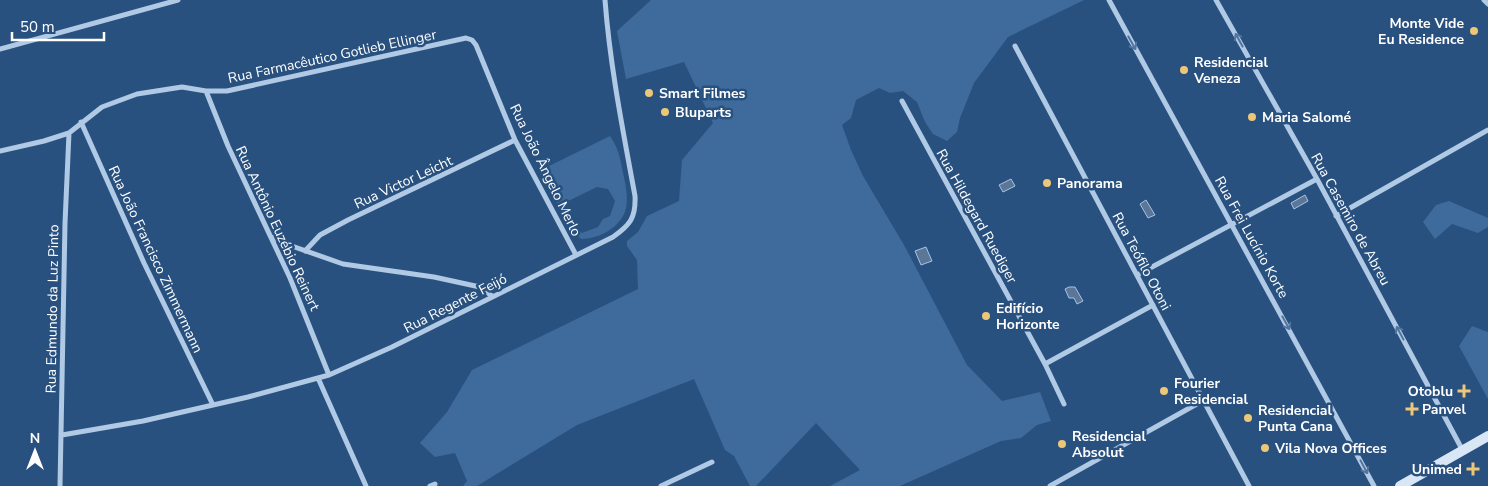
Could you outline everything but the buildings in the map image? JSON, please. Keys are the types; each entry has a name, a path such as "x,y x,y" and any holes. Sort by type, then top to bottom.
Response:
{"main road":[{"path":"1400,486 1488,436"}],"street":[{"path":"0,49 178,0"},
{"name":"Rua Regente Feijó","path":"62,435 143,421 329,375 392,347 613,237 626,228 633,217 635,196 613,80 605,0"},
{"name":"Rua Frei Lucínio Korte","path":"1109,0 1374,486"},
{"name":"Rua Casemiro de Abreu","path":"1216,0 1316,179 1463,451"},
{"path":"1484,0 1488,4"},
{"name":"Rua Farmacêutico Gotlieb Ellinger","path":"0,151 69,133 102,106 137,94 182,87 206,92 227,91 466,38 472,40"},
{"name":"Rua João Ângelo Merlo","path":"472,40 476,45 515,140 576,255"},
{"name":"Rua Teófilo Otoni","path":"1015,46 1249,486"},
{"name":"Rua Antônio Euzébio Reinert","path":"206,92 228,146 272,237 329,375"},
{"name":"Rua Hildegard Ruediger","path":"902,101 1045,364 1064,404"},
{"name":"Rua João Francisco Zimmermann","path":"81,122 144,263 213,405"},
{"path":"1336,216 1488,130"},
{"name":"Rua Edmundo da Luz Pinto","path":"60,486 65,223 69,133"},
{"name":"Rua Victor Leicht","path":"305,251 320,235 348,220 515,140"},
{"path":"1137,275 1316,179"},
{"path":"272,237 343,264 434,277 480,287 492,296"},
{"path":"1045,364 1154,306"},
{"path":"318,378 366,486"},
{"path":"1050,486 1204,400"},
{"path":"661,486 712,462"}],"shaded area":[{"path":"651,0 1084,0 1008,37 974,83 960,118 957,132 947,141 933,134 925,122 917,102 903,91 890,93 879,88 856,100 851,118 842,125 863,176 904,245 967,365 1002,401 1040,392 1051,421 1037,425 1021,438 1001,441 900,486 830,486 860,470 816,423 756,486 750,486 734,456 725,450 694,379 577,425 477,486 463,486 467,481 455,453 435,457 420,443 447,412 472,370 638,289 637,260 627,246 627,241 638,232 647,216 679,201 682,160 713,123 684,62 626,79 617,31"},
{"path":"610,136 616,146 625,181 626,208 620,221 609,231 595,237 581,239 570,228 572,225 582,233 598,227 603,219 610,216 615,201 608,189 597,187 564,203 564,218 541,170"},
{"path":"1011,179 1015,186 1003,192 999,185"},
{"path":"1305,195 1308,201 1294,209 1291,203"},
{"path":"1146,200 1155,215 1148,218 1140,204"},
{"path":"1449,201 1488,218 1488,227 1478,233 1452,224 1435,239 1423,222 1436,205"},
{"path":"926,247 932,261 921,265 915,251"},
{"path":"1075,287 1083,301 1077,304 1074,298 1069,298 1065,289"},
{"path":"1472,326 1488,332 1488,399 1459,346"}],"place":[{"name":"Monte Vide Eu Residence","path":"1474,31"},
{"name":"Residencial Veneza","path":"1184,70"},
{"name":"Smart Filmes","path":"649,93"},
{"name":"Bluparts","path":"665,112"},
{"name":"Maria Salomé","path":"1252,117"},
{"name":"Panorama","path":"1047,183"},
{"name":"Edifício Horizonte","path":"986,316"},
{"name":"Fourier Residencial","path":"1164,391"},
{"name":"Otoblu","path":"1464,391"},
{"name":"Panvel","path":"1412,409"},
{"name":"Residencial Punta Cana","path":"1248,418"},
{"name":"Residencial Absolut","path":"1062,444"},
{"name":"Vila Nova Offices","path":"1265,448"},
{"name":"Unimed","path":"1473,469"}]}
